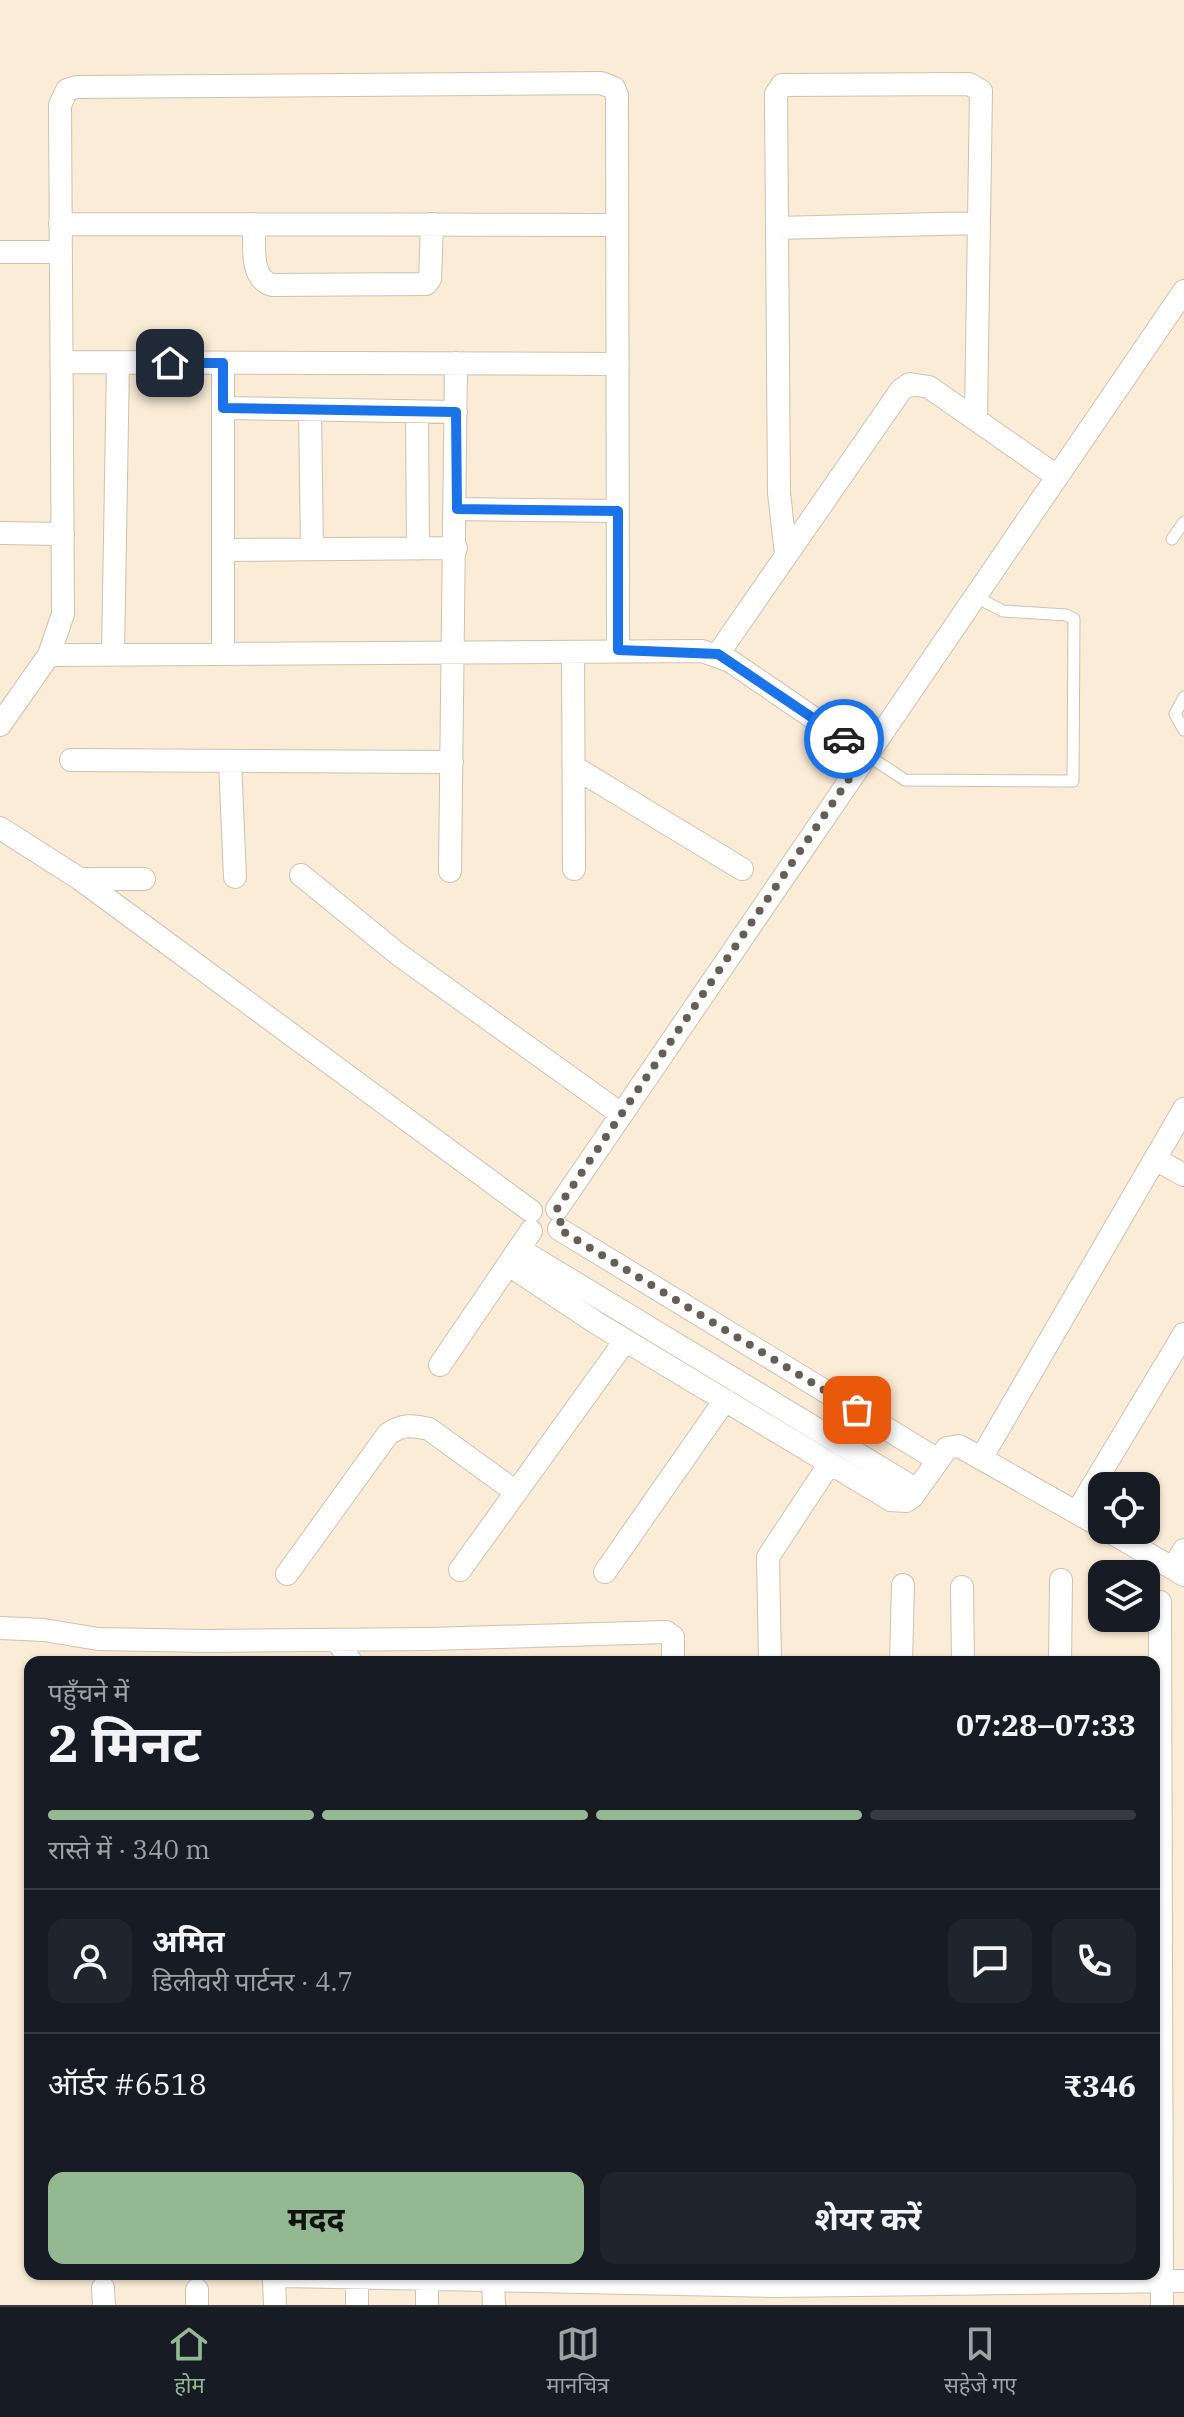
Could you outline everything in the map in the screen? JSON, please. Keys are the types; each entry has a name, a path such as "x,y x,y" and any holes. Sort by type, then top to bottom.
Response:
{"street":[{"path":"0,725 49,655 63,614 64,362 60,105 67,90 77,87 601,83 614,88 617,95 618,650"},
{"path":"786,554 779,493 778,88 787,84 975,86 982,97 976,417"},
{"path":"777,228 979,223"},
{"path":"60,224 617,225"},
{"path":"254,224 257,275 263,282 418,285 430,279 432,224"},
{"path":"0,252 61,252"},
{"path":"558,1219 621,1114 1055,475 1184,291"},
{"path":"64,362 616,364"},
{"path":"113,654 118,363"},
{"path":"223,363 223,652"},
{"path":"450,871 457,509 456,363"},
{"path":"718,654 901,390 919,383 976,417 1055,475"},
{"path":"223,408 456,412"},
{"path":"310,410 312,549"},
{"path":"417,412 418,549"},
{"path":"457,509 618,511"},
{"path":"0,533 63,534"},
{"path":"223,550 456,548"},
{"path":"49,655 223,652 454,654 618,650 718,654 866,754"},
{"path":"573,652 574,869"},
{"path":"71,760 452,762"},
{"path":"230,761 235,877"},
{"path":"574,767 742,869"},
{"path":"0,828 80,879 522,1239 625,1341 899,1502 912,1497 938,1460 953,1446 982,1457 1088,1519"},
{"path":"301,875 398,954 621,1114"},
{"path":"80,879 144,879"},
{"path":"982,1457 1184,1109"},
{"path":"1155,1159 1184,1175"},
{"path":"440,1365 522,1239 538,1205 548,1204 558,1219 938,1460"},
{"path":"522,1239 917,1490"},
{"path":"1077,1512 1184,1334"},
{"path":"460,1570 625,1341"},
{"path":"605,1572 725,1400"},
{"path":"287,1574 388,1434 399,1427 413,1425 429,1429 516,1492"},
{"path":"770,1656 768,1557 830,1463"},
{"path":"1137,1544 1180,1564"},
{"path":"1060,1656 1061,1580"},
{"path":"901,1656 903,1585"},
{"path":"962,1587 963,1656"},
{"path":"1160,1602 1167,1761 1167,1976 1173,2281 1162,2305"},
{"path":"0,1628 109,1639 337,1640 666,1632 673,1637 673,1656"},
{"path":"109,1639 110,1656"},
{"path":"279,1640 291,1656"},
{"path":"337,1640 347,1656"},
{"path":"274,2280 275,2305"},
{"path":"357,2280 357,2305"},
{"path":"427,2280 427,2305"},
{"path":"482,2280 494,2305"},
{"path":"596,2280 619,2294 680,2288 867,2288 957,2280"},
{"path":"970,2280 1000,2294 1056,2280"},
{"path":"1137,2280 1173,2281"}],"lane":[{"path":"1172,539 1184,522"},
{"path":"866,754 905,780 1073,781 1074,619 1003,611 974,596"},
{"path":"1184,697 1175,714 1184,730"}],"way so far":[{"path":"844,739 866,754 557,1209 561,1219 559,1229 857,1410"}],"route":[{"path":"170,363 223,363 223,408 456,412 457,509 618,511 618,650 718,654 844,739"}]}
